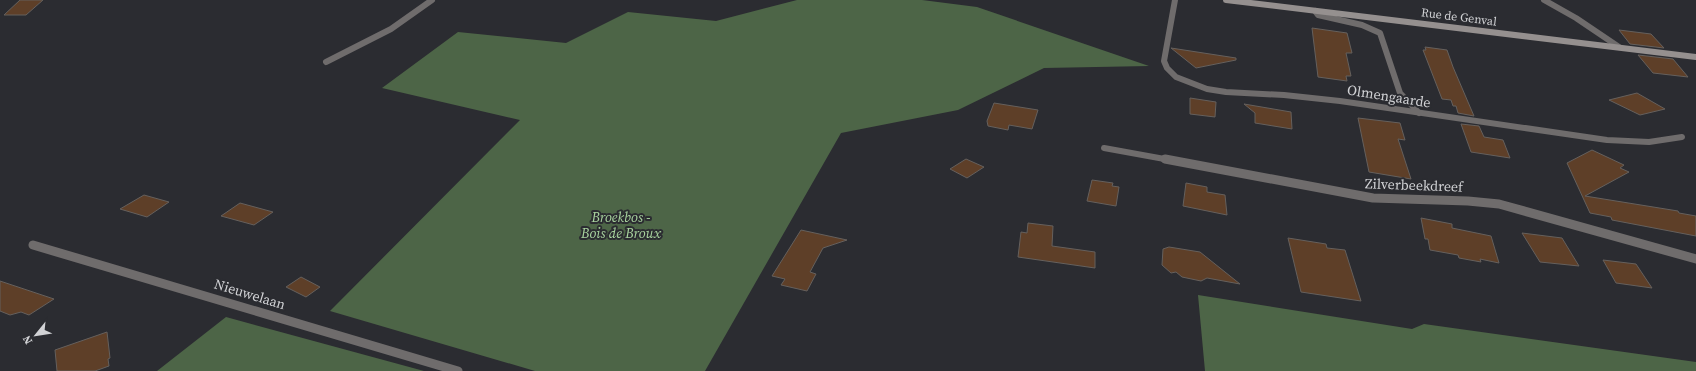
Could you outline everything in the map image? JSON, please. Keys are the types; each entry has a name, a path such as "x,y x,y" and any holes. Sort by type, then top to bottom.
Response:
{"street":[{"path":"326,62 391,29 432,0"},
{"name":"Olmengaarde","path":"1175,0 1164,61 1167,68 1176,77 1192,84 1220,91 1291,95 1607,140 1649,142 1682,138"},
{"name":"Rue de Genval","path":"1226,0 1696,57"},
{"path":"1544,0 1576,18 1619,47"},
{"path":"1315,11 1318,15 1362,25 1380,33 1400,93 1419,114"},
{"name":"Zilverbeekdreef","path":"1104,148 1373,198 1393,200 1480,201 1499,204 1696,258"},
{"name":"Nieuwelaan","path":"33,245 458,371"}],"green space":[{"name":"Broekbos - Bois de Broux","path":"797,0 922,0 977,7 1149,66 1044,68 958,110 841,133 705,371 535,371 330,311 520,120 382,88 458,32 566,43 628,12 716,21"},
{"path":"1198,295 1412,329 1424,324 1696,362 1696,371 1205,371"},
{"path":"226,317 424,371 157,371"}],"building":[{"path":"20,0 43,0 26,15 4,15"},
{"path":"1312,28 1347,33 1352,53 1346,53 1351,76 1346,76 1347,81 1318,77"},
{"path":"1619,30 1651,34 1664,48 1630,44"},
{"path":"1425,47 1447,50 1474,116 1458,113 1456,106 1453,106 1451,100 1442,99 1423,50 1426,50"},
{"path":"1171,48 1236,58 1236,60 1196,68"},
{"path":"1638,55 1673,59 1688,77 1653,73"},
{"path":"1637,93 1665,109 1640,115 1609,100"},
{"path":"1190,98 1216,102 1215,117 1190,114"},
{"path":"994,103 1038,110 1032,129 1009,125 1008,130 988,126 987,121"},
{"path":"1244,104 1291,112 1292,129 1255,123 1255,113"},
{"path":"1358,118 1400,123 1405,140 1398,139 1411,179 1369,172"},
{"path":"1461,124 1479,126 1484,137 1503,140 1510,158 1471,152"},
{"path":"1592,150 1624,165 1620,168 1629,172 1585,196 1678,211 1679,213 1696,216 1696,236 1612,220 1611,217 1590,213 1567,163"},
{"path":"966,159 984,167 967,178 950,169"},
{"path":"1092,180 1113,183 1112,186 1119,187 1116,206 1087,201"},
{"path":"1186,183 1207,187 1207,192 1225,195 1227,215 1183,206"},
{"path":"144,195 169,202 147,217 120,209"},
{"path":"240,203 273,212 254,225 221,216"},
{"path":"1421,218 1452,224 1452,228 1491,236 1499,263 1480,259 1481,262 1459,258 1458,255 1430,250 1428,239 1425,239"},
{"path":"1028,223 1053,226 1052,246 1095,252 1095,268 1018,257 1021,232 1027,233"},
{"path":"801,230 847,240 823,248 810,272 816,274 807,291 781,285 785,279 772,276"},
{"path":"1522,233 1562,238 1579,266 1540,262"},
{"path":"1288,238 1326,244 1327,248 1345,250 1361,301 1301,292"},
{"path":"1169,247 1200,252 1240,284 1207,278 1201,281 1182,277 1176,272 1171,273 1162,265 1163,249"},
{"path":"1603,260 1636,264 1652,288 1616,283"},
{"path":"301,277 320,287 306,297 286,287"},
{"path":"0,281 54,299 29,315 21,312 10,315 0,311"},
{"path":"107,332 110,358 108,359 109,366 95,371 57,371 55,350"}]}
